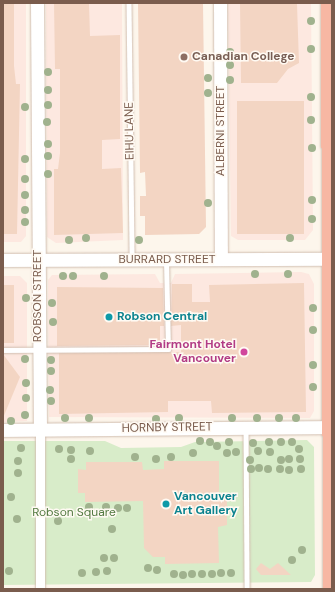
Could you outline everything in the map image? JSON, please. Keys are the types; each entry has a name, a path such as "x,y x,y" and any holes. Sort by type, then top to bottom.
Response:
{"highway":[{"path":"329,3 331,589"}],"street":[{"name":"ROBSON STREET","path":"37,3 40,589"},
{"name":"ALBERNI STREET","path":"220,3 221,260"},
{"name":"BURRARD STREET","path":"3,260 331,259"},
{"name":"HORNBY STREET","path":"3,430 331,427"}],"lane":[{"name":"EIHU LANE","path":"129,3 132,260"},
{"path":"3,350 168,349 166,260"},
{"path":"246,427 247,589"}],"shaded area":[{"path":"3,3 26,3 26,236 21,242 3,242"},
{"path":"46,3 122,3 123,240 56,243 47,237"},
{"path":"228,3 311,3 313,230 305,240 238,240 231,236"},
{"path":"301,272 309,274 314,284 314,411 310,418 49,417 48,280 52,275 155,274 160,283 171,283 175,274"},
{"path":"3,276 20,276 27,283 27,421 3,422"}],"green space":[{"name":"Robson Square","path":"307,440 314,447 315,575 311,582 3,585 3,441 105,441 121,448 181,447 195,442"}],"building":[{"path":"3,3 14,3 14,66 16,84 20,84 17,234 3,234"},
{"path":"54,3 89,3 90,36 120,35 120,139 102,140 102,169 121,168 123,233 54,235 54,169 58,169 60,153 60,69 55,69"},
{"path":"138,3 203,3 206,227 199,234 145,235 145,216 140,216 140,196 146,196 145,172 140,173"},
{"path":"240,3 297,4 299,63 288,69 277,83 241,83"},
{"path":"237,101 304,101 304,234 237,234"},
{"name":"Fairmont Hotel Vancouver","path":"304,283 306,412 212,413 211,401 168,401 168,412 59,414 59,353 181,352 181,325 171,326 172,284 192,284 192,302 210,302 209,285"},
{"path":"3,285 14,285 14,343 3,343"},
{"name":"Robson Central","path":"57,287 163,288 164,326 160,326 160,345 57,346"},
{"path":"3,354 20,377 3,418"},
{"path":"164,461 219,461 219,496 227,498 227,525 218,527 219,563 165,564 165,557 153,557 144,548 143,501 85,502 85,493 78,493 78,469 86,470 86,462 142,462 143,470 164,469"},
{"path":"261,563 270,569 278,563 291,575 261,575 256,569"}],"place":[{"name":"Canadian College","path":"184,57"},
{"name":"Robson Central","path":"109,317"},
{"name":"Fairmont Hotel Vancouver","path":"244,352"},
{"name":"Vancouver Art Gallery","path":"166,504"}]}
